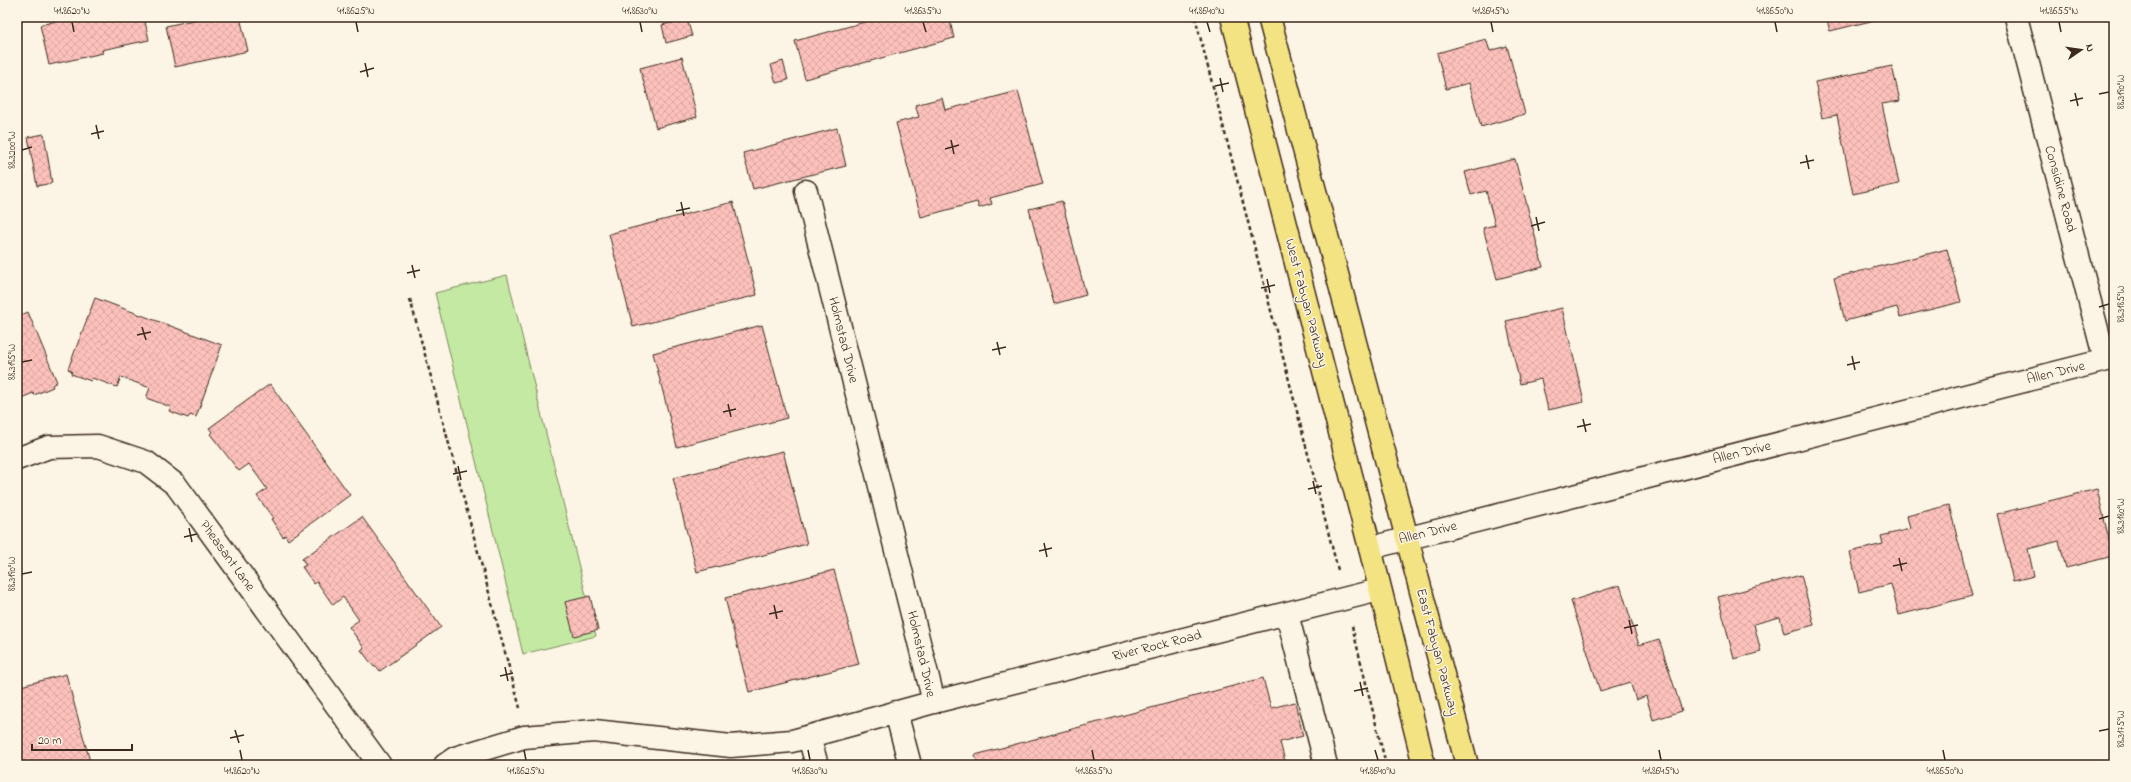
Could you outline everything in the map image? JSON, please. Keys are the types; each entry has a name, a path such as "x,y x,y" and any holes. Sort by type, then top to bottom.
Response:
{"main road":[{"name":"West Fabyan Parkway","path":"1232,17 1370,548 1379,590"},
{"path":"1269,17 1408,538"},
{"name":"East Fabyan Parkway","path":"1408,538 1467,765"},
{"path":"1379,590 1424,765"}],"street":[{"name":"Considine Road","path":"2016,17 2110,359"},
{"name":"Holmstad Drive","path":"445,765 455,758 528,737 594,731 731,746 792,741 934,702 806,191"},
{"name":"Allen Drive","path":"1370,548 2110,359"},
{"name":"Pheasant Lane","path":"17,459 48,446 98,446 146,462 176,486 380,765"},
{"name":"River Rock Road","path":"934,702 1379,590"},
{"path":"1287,614 1326,765"},
{"path":"896,712 910,765"},
{"path":"809,737 817,765"}],"path":[{"path":"1195,17 1345,599 1386,765"},
{"path":"410,300 528,737"}],"green space":[{"path":"507,275 596,636 523,654 435,293"}],"building":[{"path":"74,17 144,17 149,40 102,50 103,53 49,65 40,25"},
{"path":"197,17 240,17 248,51 175,67 166,26 198,19"},
{"path":"876,17 949,17 954,38 805,79 795,41 876,19"},
{"path":"1826,17 1874,17 1875,20 1830,31"},
{"path":"687,19 692,36 666,43 662,25"},
{"path":"1486,39 1490,51 1507,46 1525,114 1481,127 1469,83 1446,89 1437,53"},
{"path":"682,57 697,117 656,128 640,68"},
{"path":"783,61 788,80 776,83 771,65"},
{"path":"17,65 20,83 17,83"},
{"path":"1892,66 1900,101 1882,104 1899,184 1853,194 1837,115 1822,118 1815,82"},
{"path":"1018,91 1043,184 990,198 992,204 979,208 977,202 921,217 896,123 919,117 915,105 942,98 945,110"},
{"path":"837,128 846,166 753,189 743,153"},
{"path":"44,134 52,183 37,186 28,137"},
{"path":"1515,159 1543,267 1497,279 1483,228 1495,225 1486,191 1471,195 1465,172"},
{"path":"1062,201 1086,295 1054,304 1029,209"},
{"path":"733,202 757,295 633,327 609,234"},
{"path":"1947,249 1961,302 1900,317 1897,307 1845,321 1834,278"},
{"path":"95,298 222,345 196,417 190,415 188,418 169,411 171,407 146,398 150,388 121,377 117,387 92,378 91,381 71,374 72,371 68,369"},
{"path":"1562,308 1584,402 1548,410 1541,379 1520,384 1506,321"},
{"path":"28,312 57,382 52,385 53,387 17,400 17,317"},
{"path":"762,325 787,418 677,447 653,353"},
{"path":"270,384 350,495 288,540 285,535 283,537 271,519 273,518 257,496 267,489 249,464 239,471 210,434 212,432 209,428"},
{"path":"783,451 807,544 697,572 673,478"},
{"path":"2097,489 2113,556 2066,568 2059,541 2028,549 2034,576 2013,581 1997,514"},
{"path":"1949,505 1972,596 1899,615 1891,584 1859,592 1850,552 1883,544 1881,536 1910,529 1907,516"},
{"path":"362,517 441,627 380,671 376,666 374,667 361,650 364,648 349,627 359,620 343,597 333,605 317,582 314,584 302,567 306,565 302,559"},
{"path":"834,570 859,664 749,692 725,598"},
{"path":"1801,575 1814,625 1784,633 1780,617 1754,624 1761,652 1734,659 1718,597"},
{"path":"1620,585 1639,645 1659,639 1682,711 1653,720 1646,696 1636,700 1630,682 1600,691 1571,601"},
{"path":"590,596 598,630 574,636 565,602"},
{"path":"66,674 91,765 22,765 17,745 17,687"},
{"path":"1263,678 1271,708 1295,702 1303,736 1280,742 1286,765 978,765 975,755"}]}
